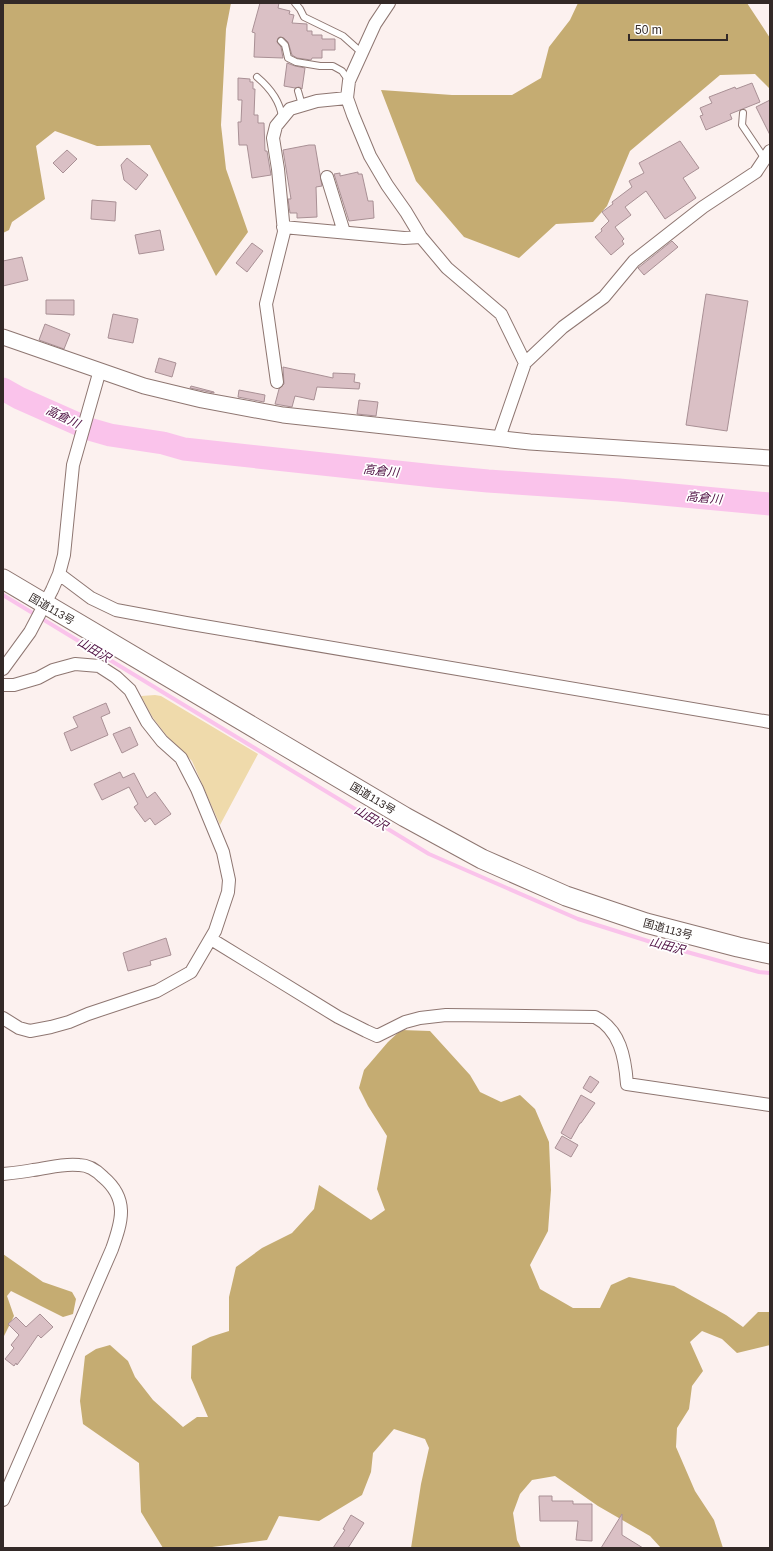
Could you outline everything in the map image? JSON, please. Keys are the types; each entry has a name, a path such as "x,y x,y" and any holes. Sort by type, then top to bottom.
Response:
{"highway":[{"name":"国道113号","path":"3,579 404,817 482,859 566,896 646,923 770,954"}],"street":[{"path":"389,3 375,24 349,81 347,98 370,156 421,237 447,268 500,314 525,363"},
{"path":"277,382 266,304 279,254 284,227 273,138 276,126 290,108 317,102 347,98"},
{"path":"499,438 525,363 563,327 604,297 634,261 703,207 756,172 768,155"},
{"path":"327,178 344,232"},
{"path":"284,227 404,238 421,237"},
{"path":"3,337 144,386 202,400 283,415 530,442 770,458"},
{"path":"3,669 30,632 59,574 64,555 73,466 100,370"},
{"path":"59,574 91,598 116,610 186,624 770,722"},
{"path":"3,685 14,685 38,678 53,670 75,664 99,666 116,677 130,690 147,722 162,741 181,758 197,790 223,852 229,880 228,892 211,940 191,972 158,991 51,1027 30,1030 18,1028 3,1018"},
{"path":"211,940 338,1017 377,1036 405,1022 420,1018 446,1015 595,1017 604,1022 614,1032 621,1046 626,1068 627,1084 770,1105"},
{"path":"3,1174 69,1164 88,1167 102,1175 113,1186 119,1198 122,1212 120,1225 112,1249 3,1500"}],"lane":[{"path":"295,3 304,17 342,36 362,53"},
{"path":"281,41 285,46 288,58 296,62 320,66 333,66 342,71 349,81"},
{"path":"257,78 275,97 281,108 282,119"},
{"path":"298,91 302,106"},
{"path":"743,113 742,125 768,155"}],"shaded area":[{"path":"3,3 231,3 226,29 221,125 226,169 248,232 216,276 150,145 97,146 55,131 36,146 45,199 12,222 9,230 3,233"},
{"path":"578,3 747,3 770,38 770,89 755,74 720,75 630,151 607,206 593,222 556,224 519,258 464,237 416,181 381,90 452,95 512,95 541,78 549,47 570,20"},
{"path":"141,696 161,696 258,754 220,825 192,761 166,735 153,718"},
{"path":"401,1030 430,1031 470,1075 480,1092 501,1102 520,1095 535,1109 549,1142 551,1190 548,1231 530,1265 540,1289 573,1308 600,1308 611,1285 629,1277 674,1286 726,1315 743,1327 758,1312 770,1312 770,1345 737,1353 722,1339 702,1331 690,1342 703,1371 692,1386 689,1409 677,1428 676,1447 695,1491 714,1520 723,1548 661,1548 650,1536 598,1506 555,1476 532,1480 520,1494 513,1513 517,1540 521,1548 411,1548 421,1484 429,1448 425,1439 394,1429 373,1453 371,1472 362,1495 319,1521 279,1516 267,1540 204,1548 163,1548 141,1512 139,1463 83,1424 80,1401 85,1356 96,1349 110,1345 128,1361 135,1377 153,1400 183,1427 197,1417 208,1417 191,1378 192,1346 210,1337 229,1331 229,1297 236,1267 262,1248 292,1233 314,1209 319,1185 371,1220 385,1210 377,1189 387,1136 368,1106 359,1088 364,1070 388,1042"},
{"path":"3,1254 43,1282 72,1292 76,1299 73,1314 63,1317 11,1291 7,1296 14,1316 3,1338"}],"building":[{"path":"260,3 279,3 278,8 290,11 289,14 294,15 292,23 307,24 307,31 312,31 312,35 322,35 322,39 335,39 335,50 322,50 322,58 312,58 311,60 297,58 292,55 288,42 284,38 280,37 278,38 277,42 281,47 283,58 254,57 255,33 252,32"},
{"path":"287,63 305,68 302,89 299,87 295,88 284,86"},
{"path":"238,78 250,79 250,82 253,82 253,89 255,89 254,115 258,115 258,123 264,123 265,151 267,151 271,175 252,178 247,145 239,145 238,122 241,122 242,100 238,100"},
{"path":"752,83 760,102 730,114 732,119 706,130 700,116 703,115 700,108 712,103 709,97 735,87 736,89"},
{"path":"770,100 770,135 756,107"},
{"path":"680,141 699,168 683,178 696,198 665,219 646,191 625,207 631,215 615,227 624,239 622,241 624,244 611,255 595,237 602,231 601,229 609,221 602,212 613,204 612,202 632,187 629,181 644,173 639,163"},
{"path":"315,145 322,186 316,187 317,217 297,218 297,213 290,213 288,199 291,199 283,150"},
{"path":"67,150 77,159 63,173 53,163"},
{"path":"127,158 148,175 136,190 124,180 121,165"},
{"path":"358,172 358,174 362,174 368,201 373,201 374,218 349,221 334,174 340,173 340,176"},
{"path":"92,200 116,202 115,221 91,219"},
{"path":"160,230 164,250 139,254 135,235"},
{"path":"672,241 678,247 644,275 638,268"},
{"path":"252,243 263,251 247,272 236,263"},
{"path":"22,257 28,280 3,286 3,261"},
{"path":"706,294 748,301 727,431 686,425"},
{"path":"46,300 74,300 74,315 46,314"},
{"path":"113,314 138,319 133,343 108,338"},
{"path":"45,324 70,334 64,349 39,340"},
{"path":"159,358 176,363 172,377 155,372"},
{"path":"283,367 333,378 333,373 355,374 354,382 360,383 359,389 317,387 314,400 295,396 292,407 275,404 279,389 284,384"},
{"path":"191,386 214,392 214,393 190,388"},
{"path":"239,390 265,395 264,402 238,397"},
{"path":"359,400 378,402 376,416 357,414"},
{"path":"106,703 110,713 101,717 108,735 71,751 64,733 78,727 73,717"},
{"path":"130,727 138,745 122,753 113,734"},
{"path":"120,772 123,778 134,773 147,798 155,792 171,814 155,825 150,818 145,822 134,807 138,804 129,787 102,800 94,784"},
{"path":"166,938 171,955 150,961 151,965 128,971 123,953"},
{"path":"590,1076 599,1082 591,1093 583,1088"},
{"path":"581,1095 595,1103 580,1123 571,1139 561,1133"},
{"path":"562,1136 578,1145 571,1157 555,1148"},
{"path":"40,1314 53,1327 41,1338 38,1335 17,1365 16,1363 14,1366 5,1359 14,1348 11,1345 19,1335 8,1324 16,1317 26,1327"},
{"path":"539,1496 552,1496 552,1501 573,1501 573,1504 592,1504 592,1541 576,1540 578,1521 540,1521"},
{"path":"622,1514 622,1535 643,1548 601,1548"},
{"path":"351,1515 364,1523 348,1548 333,1548 345,1530 343,1529"}],"waterway":[{"name":"高倉川","path":"3,389 19,398 89,429 110,435 163,443 184,449 434,476 619,490 770,504"},
{"name":"山田沢","path":"3,595 429,854 578,919 651,942 759,972 770,973"}]}
